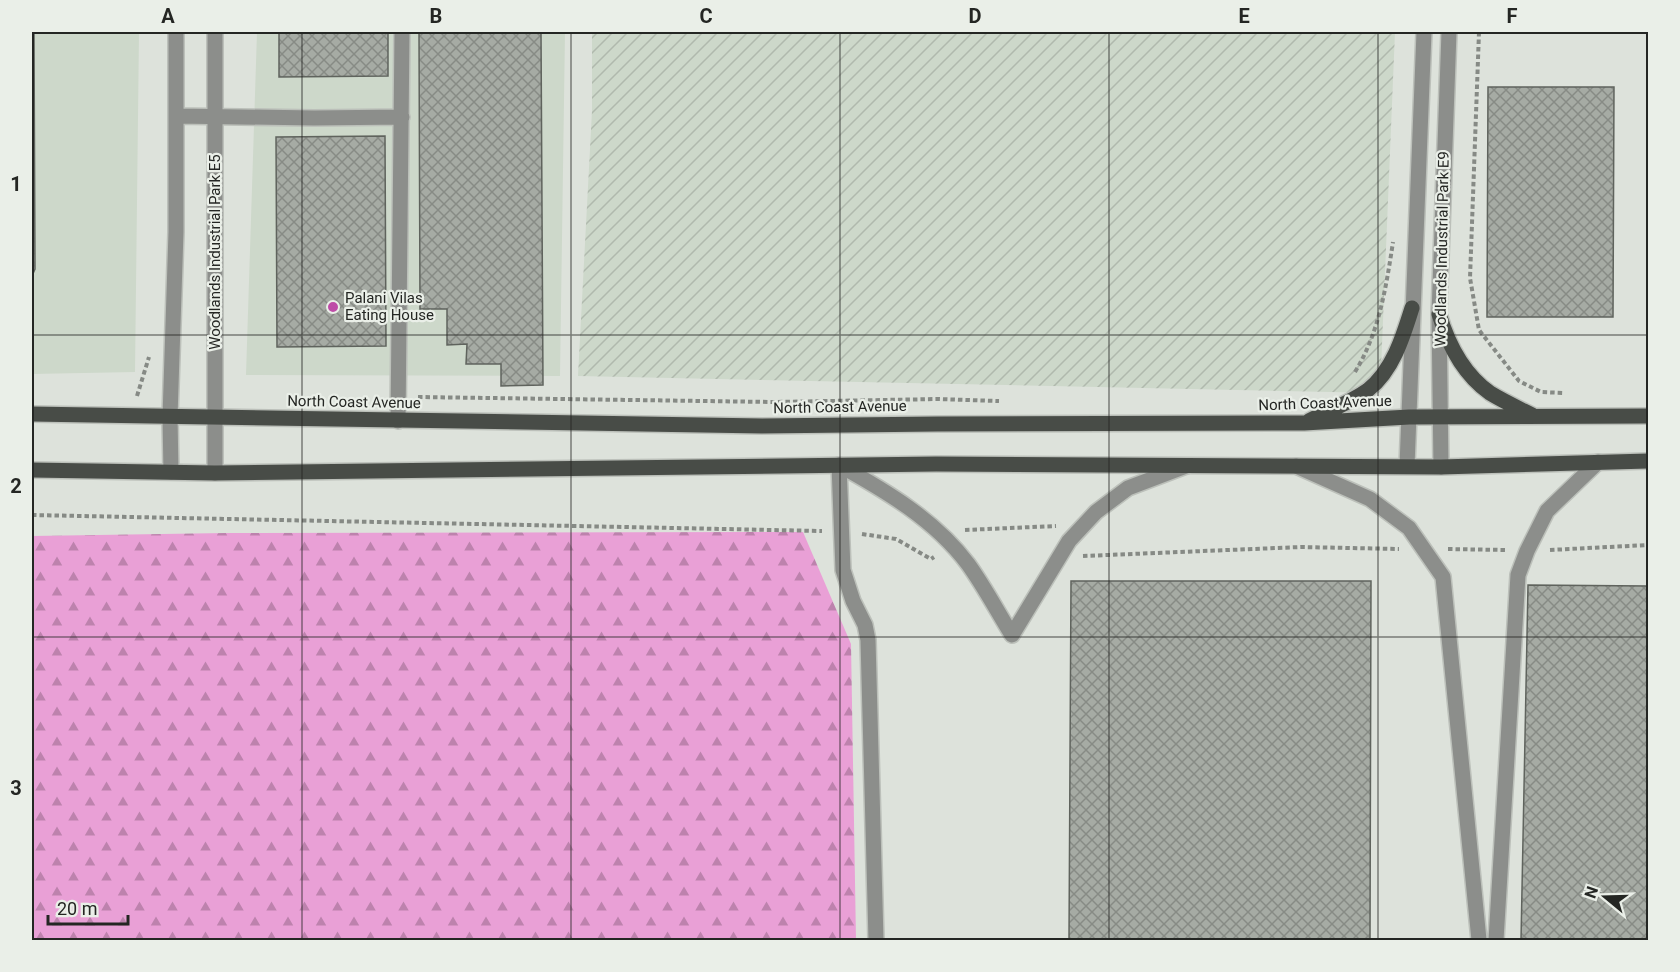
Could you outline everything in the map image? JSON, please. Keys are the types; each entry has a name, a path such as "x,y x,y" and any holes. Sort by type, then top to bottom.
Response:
{"main road":[{"path":"1304,423 1368,390 1389,366 1401,343 1412,308"},
{"path":"1439,314 1446,338 1461,364 1489,392 1533,416"},
{"name":"North Coast Avenue","path":"32,414 762,426 1304,423 1442,416 1648,416"},
{"path":"32,470 214,472 839,465 1441,467 1648,461"}],"street":[{"path":"171,472 170,417 176,232 176,32"},
{"name":"Woodlands Industrial Park E5","path":"214,472 215,32"},
{"path":"398,421 402,32"},
{"name":"Woodlands Industrial Park E9","path":"1407,466 1424,32"},
{"name":"Woodlands Industrial Park E9","path":"1441,467 1439,314 1449,32"},
{"path":"177,116 402,117"},
{"path":"1496,940 1518,575 1527,550 1547,511 1598,462"},
{"path":"839,465 879,487 914,512 950,543 968,564 1012,635 1069,541 1096,512 1128,488 1189,465"},
{"path":"839,465 843,570 853,600 865,625 868,640 876,940"},
{"path":"1296,466 1370,500 1409,528 1443,577 1479,940"}],"path":[{"path":"1479,32 1470,278 1479,330 1519,381 1541,392 1571,394"},
{"path":"1349,381 1368,351 1385,294 1393,241"},
{"path":"774,402 938,399 1008,401"}],"shaded area":[{"path":"32,32 139,32 135,372 32,374"},
{"path":"257,32 565,32 560,376 246,375"},
{"path":"592,32 1395,32 1380,393 578,376 592,111"}],"green space":[{"path":"803,532 851,644 856,940 32,940 32,536 226,533"}],"building":[{"path":"32,32 34,32 35,269 32,276"},
{"path":"279,32 388,32 388,76 279,77"},
{"path":"419,32 541,32 543,385 501,386 501,364 466,364 467,344 447,345 447,309 420,309"},
{"path":"1488,87 1614,87 1613,317 1487,317"},
{"path":"385,136 386,346 277,347 276,137"},
{"path":"1071,581 1371,581 1370,940 1069,940"},
{"path":"1528,585 1648,586 1648,940 1521,940"}],"place":[{"name":"Palani Vilas Eating House","path":"333,307"}]}
